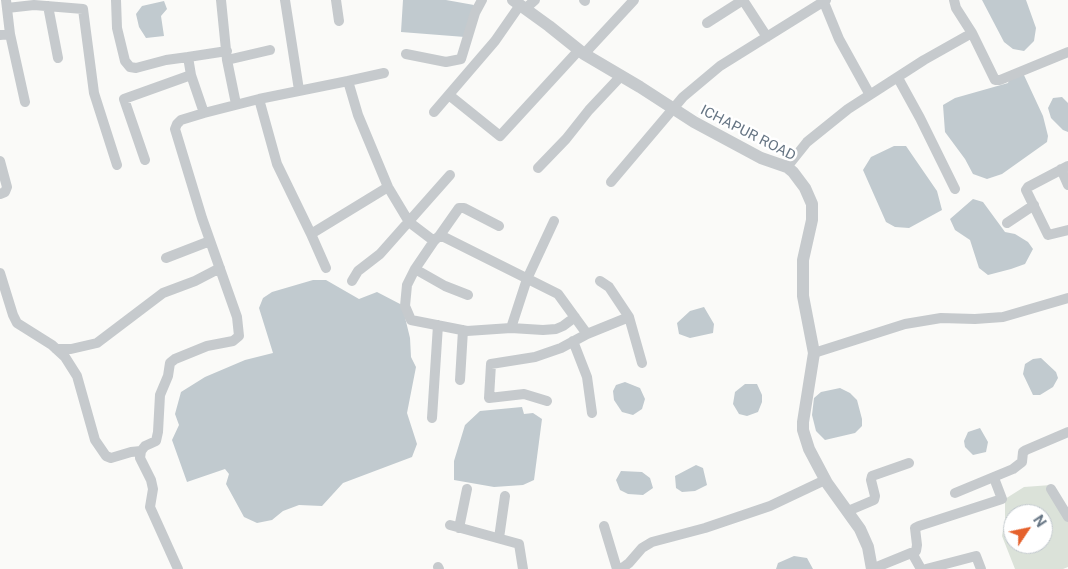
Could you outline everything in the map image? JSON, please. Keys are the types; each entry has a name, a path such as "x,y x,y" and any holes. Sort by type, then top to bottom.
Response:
{"street":[{"path":"116,0 117,28 125,61 130,68 188,57 227,56 270,50"},
{"path":"221,0 227,56 236,104"},
{"path":"285,0 300,90"},
{"path":"336,0 339,21"},
{"path":"406,54 446,62 461,59 472,21 482,0"},
{"path":"450,95 500,136 634,0"},
{"path":"707,23 743,0 767,37"},
{"path":"611,182 683,97 720,66 824,0 839,38 870,95"},
{"path":"954,0 956,8 972,33 993,77 997,80 1068,52"},
{"path":"434,112 495,41 523,3"},
{"name":"ICHAPUR ROAD","path":"523,3 582,52 694,122 761,158 787,167 800,180 812,204 812,220 802,260 803,296 814,353 803,422 809,450 825,480 864,536 872,569"},
{"path":"25,102 5,34 7,4 83,10 94,93 117,166"},
{"path":"48,6 58,58"},
{"path":"787,167 807,142 848,108 924,60 972,33"},
{"path":"188,57 191,75 204,113"},
{"path":"178,569 150,507 153,489 151,480 140,458 141,451 145,446 156,441 160,395 168,376 170,363 175,358 207,346 233,341 239,336 237,317 180,150 175,129 177,124 181,120 236,104 384,74"},
{"path":"145,160 124,99 191,75"},
{"path":"538,168 621,76"},
{"path":"898,78 955,189"},
{"path":"348,80 358,115 388,187 409,222 437,238 527,278 558,294 587,334"},
{"path":"259,99 276,164 326,268"},
{"path":"0,162 7,181 7,187 0,194"},
{"path":"1068,185 1065,168 1026,188 1026,192 1048,235 1068,230"},
{"path":"352,282 358,271 380,254 450,175"},
{"path":"311,234 388,187"},
{"path":"1007,223 1034,205"},
{"path":"499,226 464,208 459,208 415,269 407,285 405,306 411,320 463,330 480,331 511,328 556,329 575,318"},
{"path":"511,328 527,278 554,221"},
{"path":"166,258 210,241"},
{"path":"56,349 71,349 98,343 163,293 195,281 220,268"},
{"path":"415,269 468,296"},
{"path":"0,273 17,323 56,349 65,357 77,376 95,440 106,456 111,458 141,451"},
{"path":"600,281 609,287 629,317 642,363"},
{"path":"814,353 905,324 941,318 975,319 1003,317 1068,298"},
{"path":"547,401 524,394 489,398 491,364 535,357 560,348 587,334 629,317"},
{"path":"432,418 438,325"},
{"path":"460,380 463,330"},
{"path":"573,341 587,377 592,413"},
{"path":"955,493 994,478 1018,466 1022,460 1023,452 1068,432"},
{"path":"848,511 874,500 876,496 871,480 873,475 888,472 909,463"},
{"path":"872,569 912,554 917,549 915,528 1002,499 994,478"},
{"path":"621,569 642,548 652,542 705,528 770,506 825,480"},
{"path":"467,489 454,526 514,542 520,546 522,569"},
{"path":"1051,489 1068,517"},
{"path":"499,538 505,496"},
{"path":"604,526 617,569"},
{"path":"912,554 921,569"},
{"path":"926,569 976,556 981,569"}],"shaded area":[{"path":"403,0 446,0 474,5 465,37 401,32"},
{"path":"982,0 1026,0 1036,28 1034,41 1024,51 1013,49 1004,42"},
{"path":"164,1 167,9 161,16 164,36 146,38 139,27 136,14 142,6"},
{"path":"1023,73 1043,116 1048,136 1047,142 1002,174 987,179 973,174 965,159 945,132 943,105 955,98 1008,83 1010,77"},
{"path":"1062,97 1068,103 1068,132 1063,130 1051,118 1048,108 1053,98"},
{"path":"894,146 906,146 937,191 942,210 909,228 895,227 886,222 863,170 871,157"},
{"path":"973,199 983,202 1005,232 1015,234 1028,242 1033,249 1025,264 988,275 979,268 970,240 955,230 950,219"},
{"path":"313,280 326,280 359,299 377,292 402,305 410,338 411,357 416,367 407,413 417,444 412,457 343,483 322,506 299,505 283,511 272,520 257,523 244,517 226,484 229,474 225,469 187,482 172,440 179,425 175,414 181,392 205,377 245,360 273,353 259,308 263,298 272,292"},
{"path":"704,307 714,324 713,333 690,338 679,334 677,323 690,311"},
{"path":"1041,358 1056,372 1058,378 1053,387 1040,395 1033,395 1023,374 1025,364 1033,359"},
{"path":"625,382 640,388 645,399 642,409 633,415 622,412 614,400 613,391 616,385"},
{"path":"745,384 757,384 762,395 762,402 758,412 747,416 739,414 733,404 735,392"},
{"path":"840,388 850,393 857,400 862,426 855,433 825,440 816,431 812,415 814,398 821,392"},
{"path":"522,407 524,414 533,413 542,419 534,480 523,485 494,487 454,480 454,461 465,425 480,411"},
{"path":"980,428 988,442 986,452 973,455 965,447 964,441 968,432"},
{"path":"696,465 703,468 707,485 695,491 682,492 676,488 675,476"},
{"path":"621,471 642,472 650,478 653,488 643,495 628,494 620,490 616,480"},
{"path":"1051,485 1068,519 1068,567 1063,569 1015,569 1009,554 1053,554 1053,504 1005,504 1005,499 1024,487"},
{"path":"794,556 807,558 813,569 776,569 778,563"}]}
